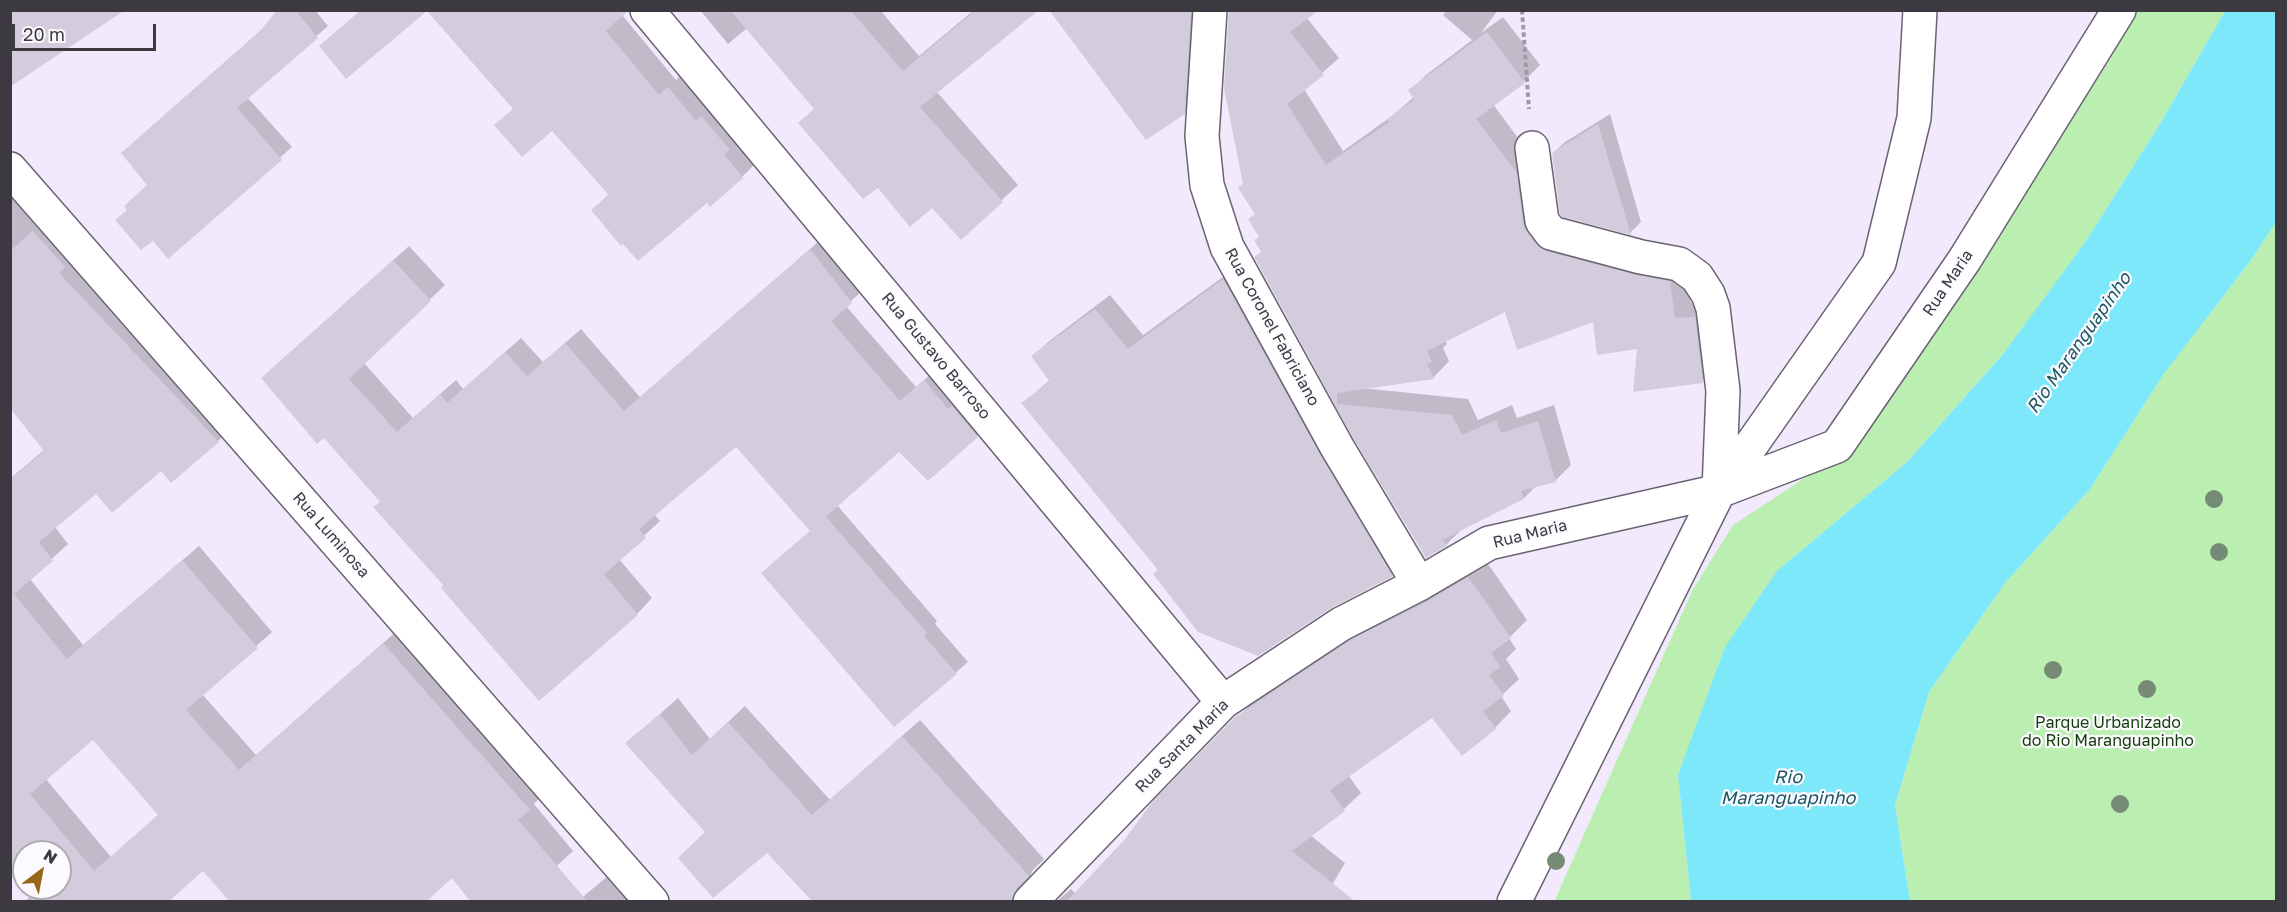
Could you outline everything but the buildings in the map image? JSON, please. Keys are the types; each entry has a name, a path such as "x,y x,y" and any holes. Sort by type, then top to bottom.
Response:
{"street":[{"name":"Rua Gustavo Barroso","path":"647,10 1223,702"},
{"name":"Rua Coronel Fabriciano","path":"1210,10 1202,136 1207,185 1227,247 1337,447 1419,584"},
{"path":"1514,902 1719,491 1879,264 1914,118 1920,10"},
{"name":"Rua Maria","path":"1419,584 1489,543 1719,491 1837,446 1965,259 2119,10"},
{"path":"1532,148 1542,221 1551,233 1641,257 1679,264 1697,277 1708,294 1713,308 1723,391 1719,491"},
{"name":"Rua Luminosa","path":"10,169 652,902"},
{"name":"Rua Santa Maria","path":"1030,902 1223,702 1341,624 1419,584"}],"path":[{"path":"1522,10 1532,148"}],"green space":[{"path":"2136,11 2225,11 2160,124 2084,244 2008,348 1907,462 1777,571 1678,775 1691,901 1554,902 1693,589 1733,525 1843,453 1879,416 2111,58"},
{"name":"Parque Urbanizado do Rio Maranguapinho","path":"2276,222 2276,901 1910,901 1895,805 1929,692 2005,583 2090,489 2163,375 2251,260"}],"water":[{"name":"Rio Maranguapinho","path":"2225,11 2276,11 2276,222 2251,260 2163,375 2090,489 2005,583 1929,692 1895,805 1910,901 1691,901 1678,775 1725,647 1777,571 1907,462 2003,354 2084,244 2160,124"}]}
